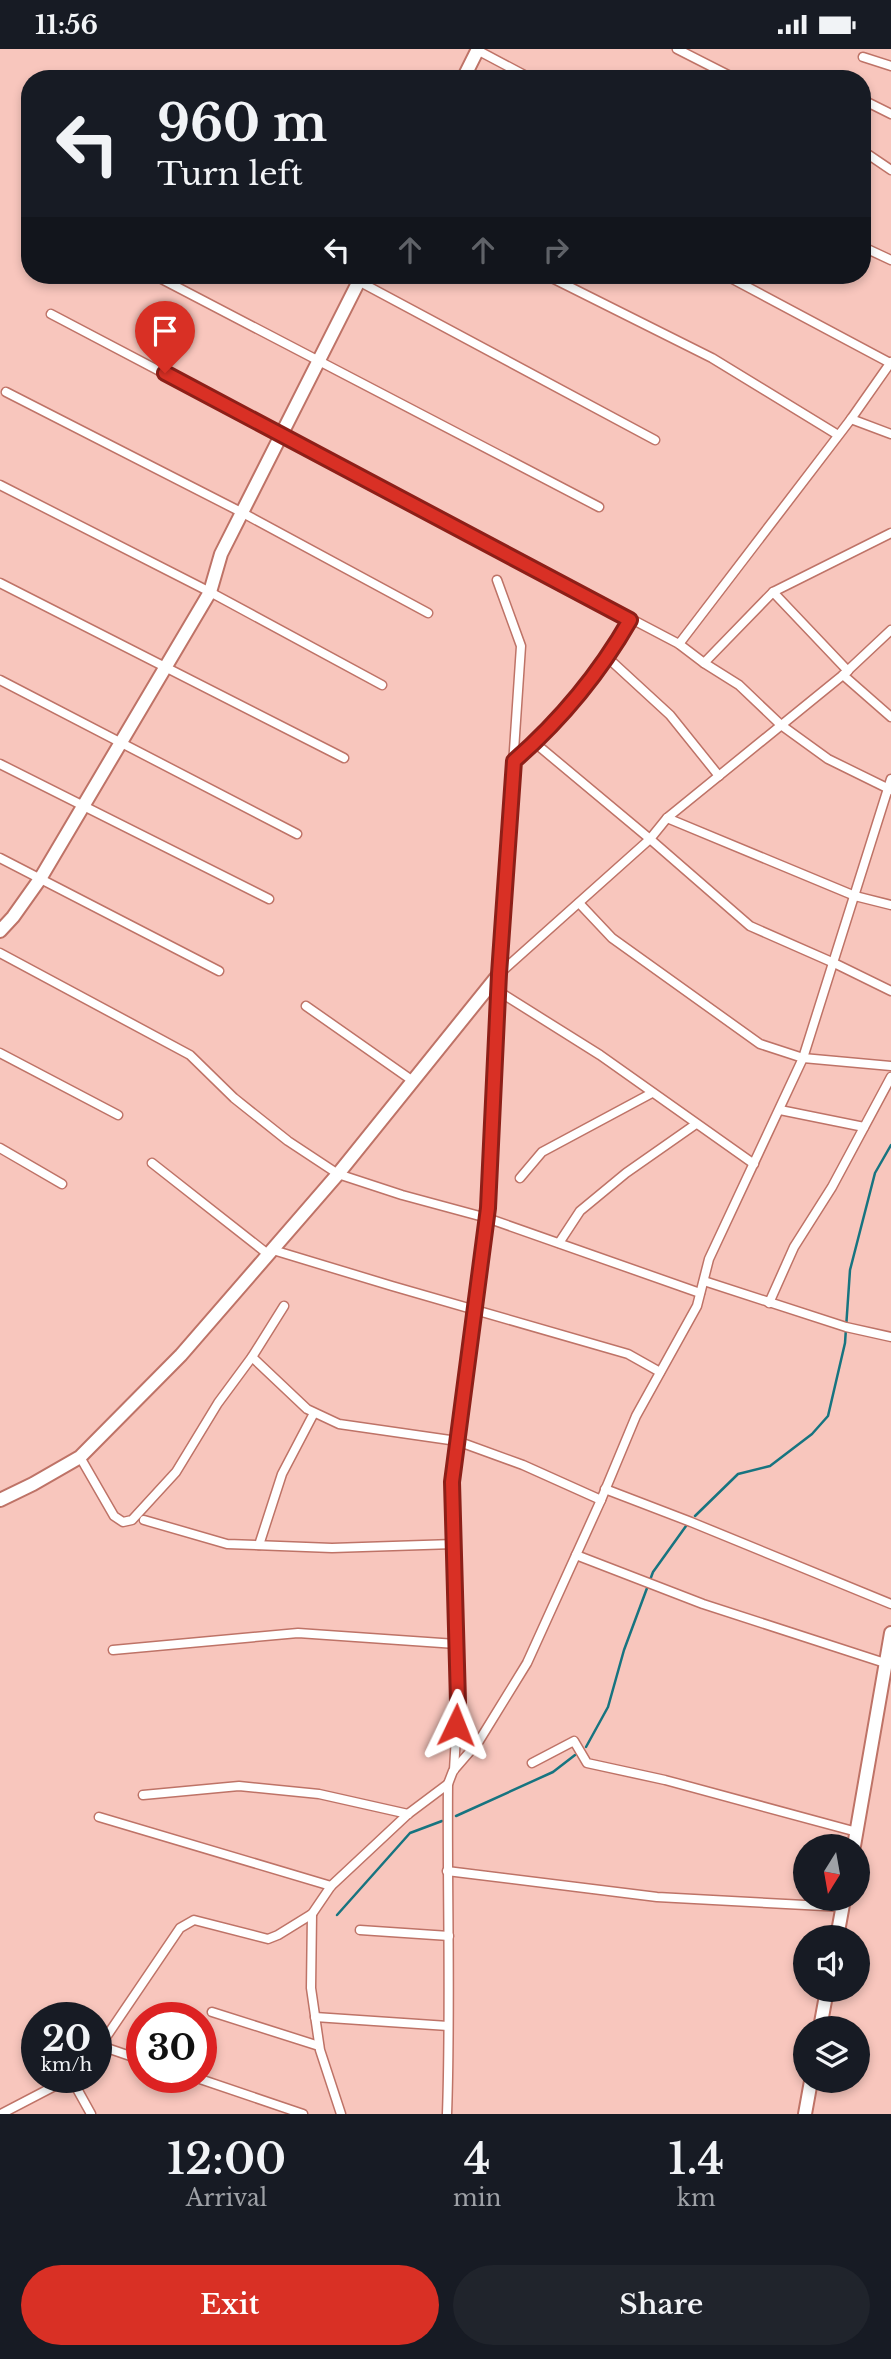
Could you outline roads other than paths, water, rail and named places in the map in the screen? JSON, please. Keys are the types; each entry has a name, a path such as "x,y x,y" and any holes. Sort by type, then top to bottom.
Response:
{"street":[{"path":"677,49 718,70"},
{"path":"467,70 477,50 515,70"},
{"path":"863,57 891,66"},
{"path":"871,104 891,114"},
{"path":"871,156 891,170"},
{"path":"871,251 891,260"},
{"path":"172,284 599,507"},
{"path":"0,931 40,879 209,591 220,554 280,433 320,360 353,284"},
{"path":"369,284 655,440"},
{"path":"564,284 712,358 838,435"},
{"path":"680,644 851,419 890,362 742,284"},
{"path":"51,314 680,644 738,685 781,725 828,759 889,789"},
{"path":"6,392 241,512 428,613"},
{"path":"851,419 891,434"},
{"path":"0,485 209,591 382,685"},
{"path":"704,663 773,592 891,533"},
{"path":"447,2114 448,1784 453,1771 458,1702 452,1482 487,1218 499,974 521,646 496,580"},
{"path":"0,583 344,758"},
{"path":"773,592 846,673 891,717"},
{"path":"514,761 578,698 608,658 630,620"},
{"path":"0,1500 33,1485 80,1457 181,1355 338,1174 499,974 650,839 667,818 846,673 891,630"},
{"path":"608,658 670,715 719,776"},
{"path":"0,680 297,834"},
{"path":"535,743 750,926 891,991"},
{"path":"0,764 269,899"},
{"path":"453,1771 479,1741 527,1663 601,1500 635,1416 697,1305 709,1259 803,1058 891,779"},
{"path":"667,818 855,896 891,905"},
{"path":"0,858 219,971"},
{"path":"579,903 612,938 760,1044 803,1058 891,1066"},
{"path":"0,953 190,1055 288,1141 338,1174 487,1218 701,1293"},
{"path":"498,991 600,1055 754,1164"},
{"path":"306,1006 413,1081"},
{"path":"0,1053 118,1115"},
{"path":"769,1303 794,1247 832,1187 891,1077"},
{"path":"520,1178 542,1152 652,1093"},
{"path":"780,1110 864,1127"},
{"path":"559,1243 580,1211 626,1173 696,1124"},
{"path":"0,1148 62,1184"},
{"path":"152,1163 271,1252 628,1354 660,1371"},
{"path":"704,1281 852,1328 891,1337"},
{"path":"80,1457 114,1516 123,1522 132,1520 176,1472 218,1403 252,1357 284,1306"},
{"path":"252,1357 307,1409 339,1424 457,1441 523,1465 601,1500"},
{"path":"259,1545 282,1474 314,1413"},
{"path":"605,1489 891,1604"},
{"path":"144,1520 228,1544 332,1548 454,1544"},
{"path":"576,1555 681,1596 888,1664"},
{"path":"113,1650 298,1633 456,1644"},
{"path":"532,1763 575,1741 587,1763 665,1780 857,1832 888,1664 891,1633"},
{"path":"112,2030 180,1928 187,1922 194,1920 268,1939 278,1935 312,1914 331,1886 408,1814 448,1784"},
{"path":"143,1795 239,1786 320,1794 408,1814"},
{"path":"99,1817 331,1886"},
{"path":"447,1871 657,1897 793,1901"},
{"path":"312,1914 311,1988 319,2046 341,2114"},
{"path":"360,1930 449,1936"},
{"path":"217,2014 319,2046"},
{"path":"315,2017 448,2026"},
{"path":"217,2085 303,2114"},
{"path":"1,2114 42,2093"},
{"path":"79,2093 91,2114"},
{"path":"805,2114 809,2093"}],"waterway":[{"path":"695,1516 738,1474 770,1466 812,1434 828,1416 845,1343 850,1270 875,1173 891,1145"},
{"path":"586,1747 608,1707 624,1650 653,1572 686,1526"},
{"path":"456,1816 553,1772 575,1755"},
{"path":"337,1915 410,1833 442,1821"}]}
